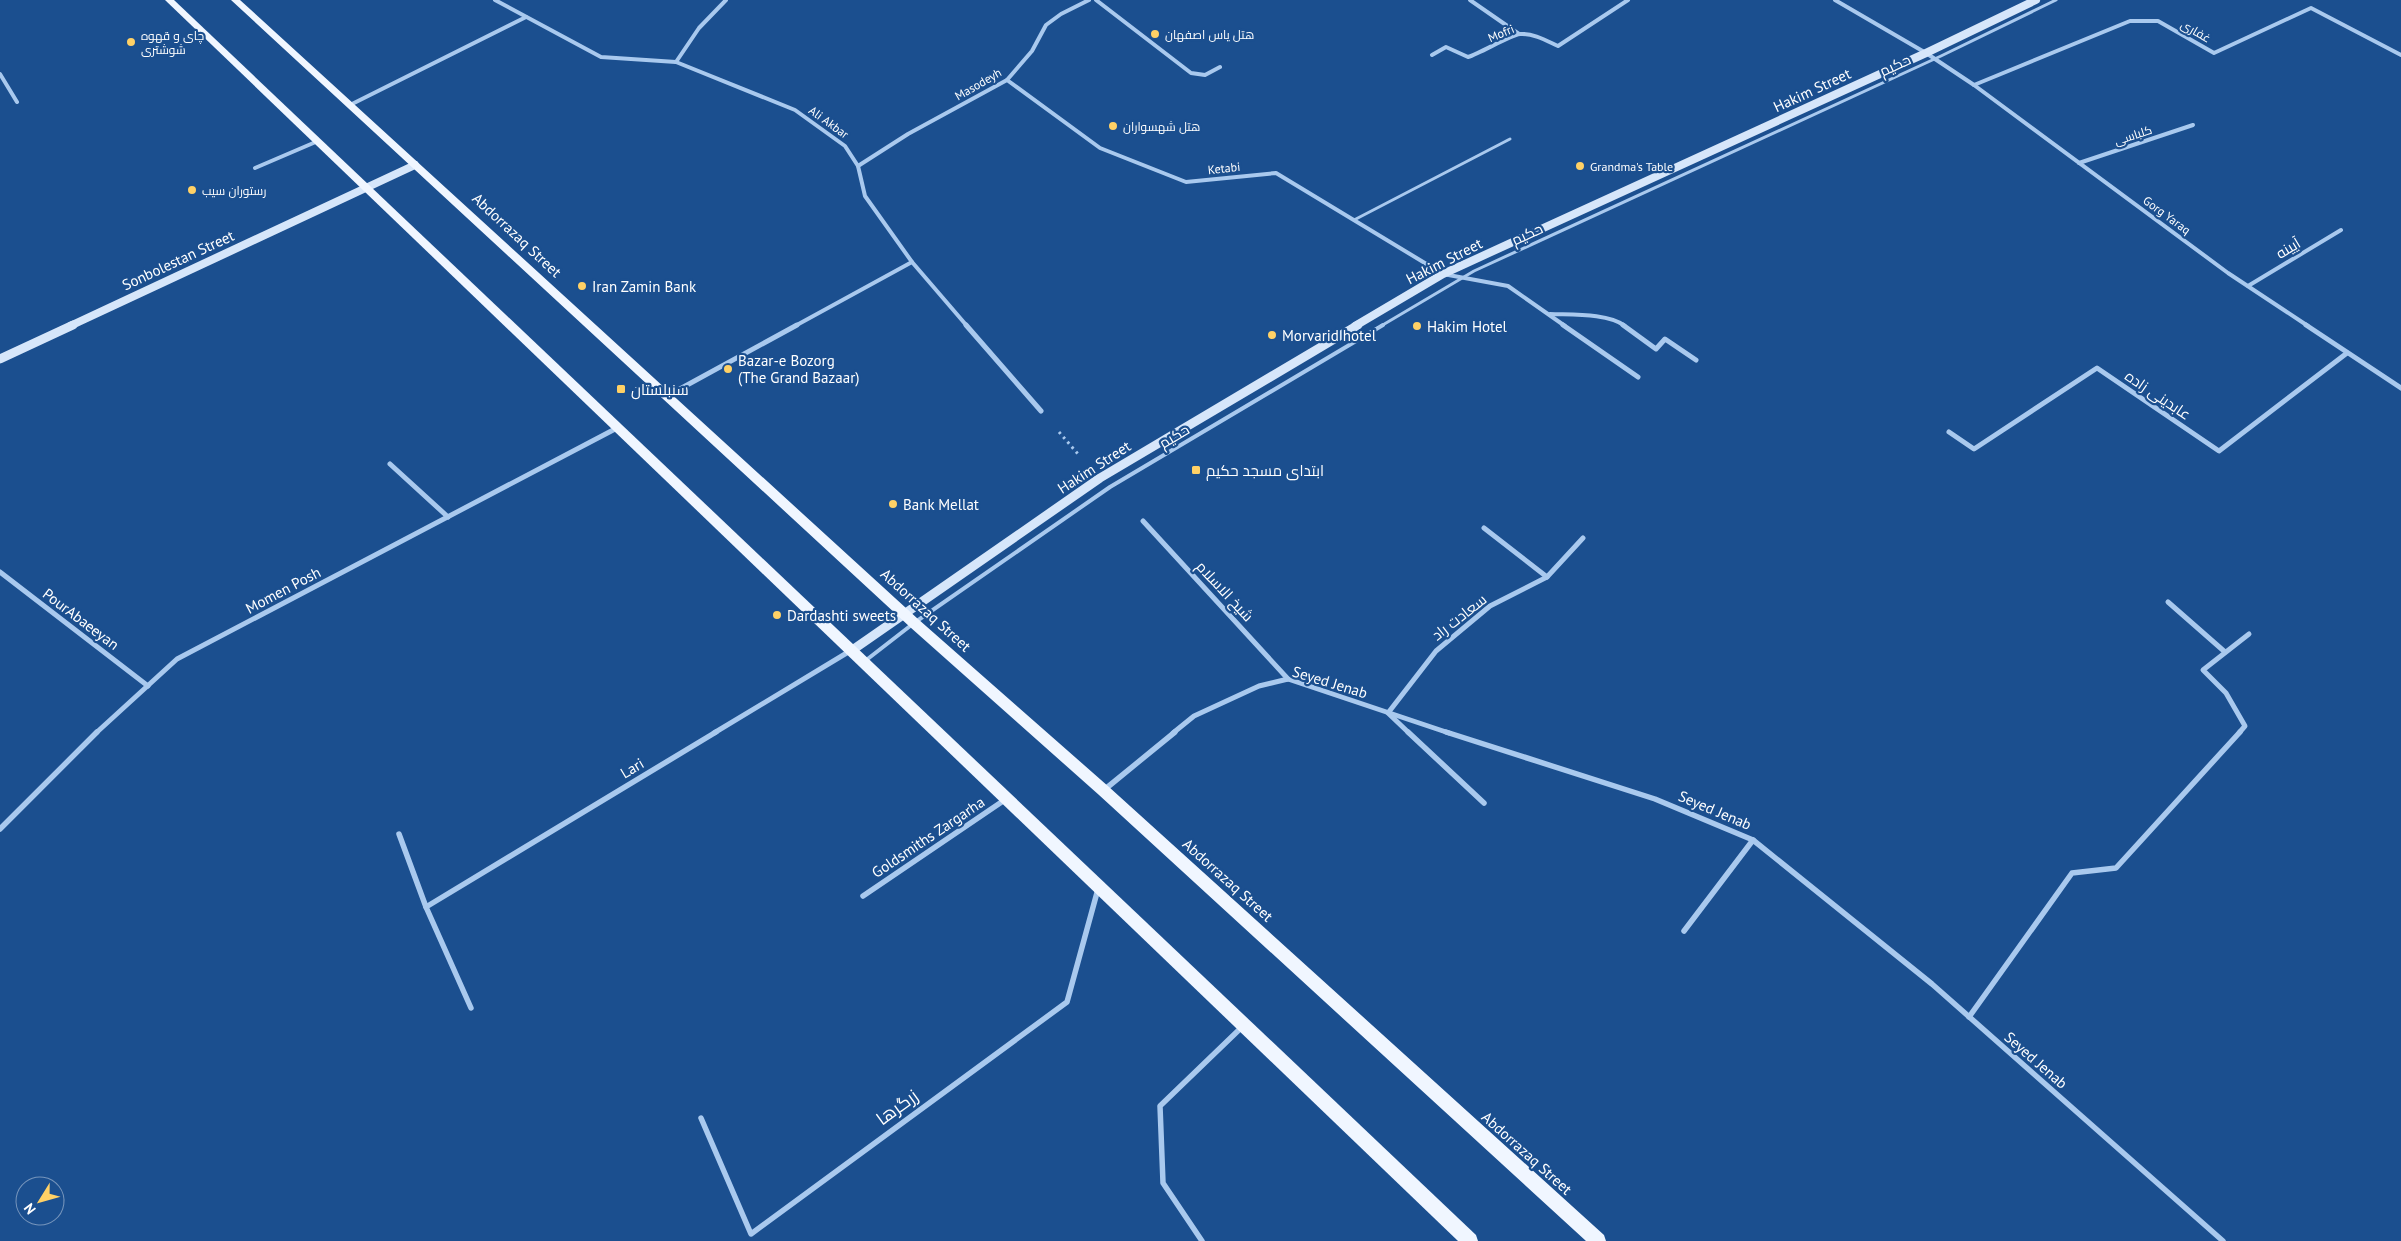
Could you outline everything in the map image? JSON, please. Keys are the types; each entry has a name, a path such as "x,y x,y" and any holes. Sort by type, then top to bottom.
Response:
{"main road":[{"path":"168,0 367,187 617,428 1470,1241"},
{"name":"Abdorrazaq Street","path":"235,0 903,613 1104,791 1598,1241"},
{"name":"Hakim Street","path":"851,651 903,613 1100,478 1442,274 1926,53 2036,0"},
{"name":"Sonbolestan Street","path":"0,360 415,165"}],"street":[{"name":"Ali Akbar","path":"495,0 601,57 676,62 794,110 845,146 858,166 866,196 912,262 1040,411"},
{"path":"676,62 699,28 726,0"},
{"name":"Masodeyh","path":"858,166 908,134 1007,80 1032,51 1046,25 1089,0"},
{"path":"1096,0 1191,73 1205,75 1220,67"},
{"path":"1470,0 1519,34"},
{"name":"Mofri","path":"1432,55 1446,47 1468,57 1481,53 1519,34 1539,37 1558,46 1628,0"},
{"name":"Gorg Yaraq","path":"1836,0 1926,53 1974,85 2248,286 2401,388"},
{"name":"غفاری","path":"1974,85 2130,22 2158,21 2214,53 2310,8 2401,55"},
{"path":"350,105 526,17"},
{"path":"0,74 17,102"},
{"name":"Ketabi","path":"1007,80 1100,148 1186,182 1276,172 1442,274"},
{"name":"کلباسی","path":"2079,163 2194,125"},
{"path":"255,168 318,141"},
{"name":"آیینه","path":"2248,286 2341,230"},
{"path":"666,396 912,262"},
{"path":"1442,274 1508,286 1638,377"},
{"path":"1550,314 1591,316 1622,323 1656,349 1664,339 1696,360"},
{"name":"عابدینی زاده","path":"1949,432 1974,449 2097,368 2219,452 2347,353"},
{"name":"Momen Posh","path":"0,829 96,732 177,659 617,428"},
{"path":"390,464 448,517"},
{"name":"شیخ الاسلام","path":"1143,521 1288,679"},
{"path":"1484,528 1547,577"},
{"name":"سعادت راد","path":"1388,713 1436,651 1490,606 1547,577 1583,538"},
{"name":"PourAbaeeyan","path":"0,572 148,686"},
{"path":"2168,602 2225,652"},
{"path":"1969,1017 2072,873 2116,868 2245,726 2226,693 2203,670 2249,634"},
{"name":"Lari","path":"426,907 851,651"},
{"name":"Seyed Jenab","path":"1104,791 1194,716 1259,686 1288,679 1655,799 1753,840 1932,984 2223,1241"},
{"path":"1388,713 1484,803"},
{"name":"Goldsmiths Zargarha","path":"864,896 1006,799"},
{"path":"399,834 426,907 471,1008"},
{"path":"1684,931 1753,840"},
{"name":"زرگرها","path":"701,1118 750,1234 1066,1002 1099,886"},
{"path":"1202,1241 1163,1183 1160,1106 1244,1025"}],"lane":[{"name":"حکیم","path":"864,662 914,623 1110,487 1474,271 1941,56 2056,0"},
{"path":"1354,220 1510,139"}],"path":[{"path":"1040,411 1100,478"}],"place":[{"name":"هتل یاس اصفهان","path":"1155,34"},
{"name":"چای و قهوه شوشتری","path":"131,42"},
{"name":"هتل شهسواران","path":"1113,126"},
{"name":"Grandma's Table","path":"1580,166"},
{"name":"رستوران سيب","path":"192,190"},
{"name":"Iran Zamin Bank","path":"582,286"},
{"name":"Hakim Hotel","path":"1417,326"},
{"name":"Morvarid hotel","path":"1272,335"},
{"name":"Bazar-e Bozorg (The Grand Bazaar)","path":"728,369"},
{"name":"سنبلستان","path":"621,389"},
{"name":"ابتدای مسجد حکیم","path":"1196,470"},
{"name":"Bank Mellat","path":"893,504"},
{"name":"Dardashti sweets","path":"777,615"}]}
